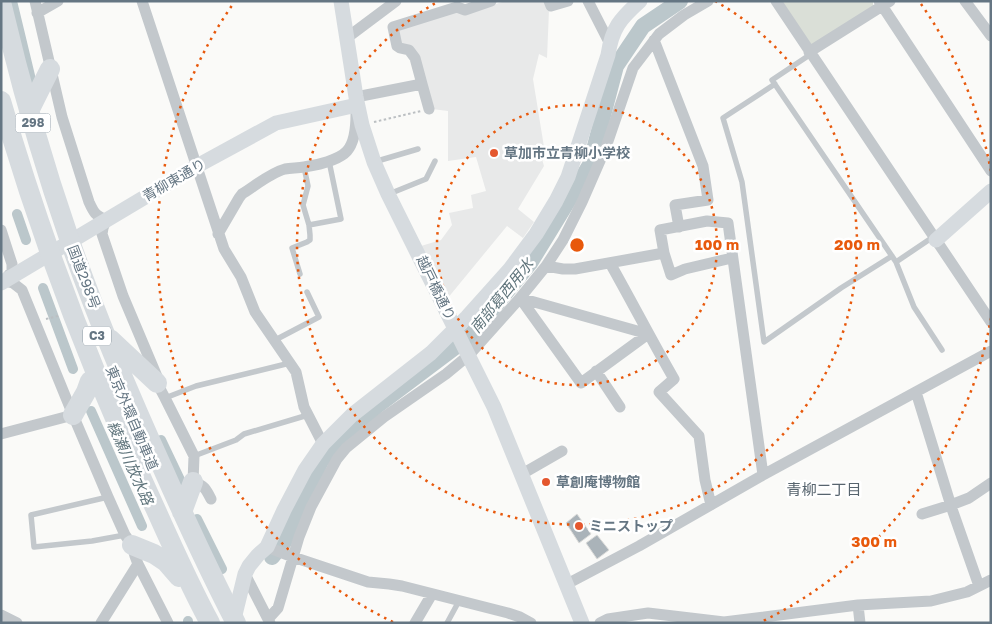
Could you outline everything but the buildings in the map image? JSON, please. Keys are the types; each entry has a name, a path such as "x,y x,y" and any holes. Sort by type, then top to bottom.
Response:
{"highway":[{"name":"国道298号","path":"1,2 48,174 70,242 135,406 233,622"},
{"name":"東京外環自動車道","path":"1,35 42,181 94,330 180,526 233,622"},
{"path":"30,111 50,69"},
{"name":"東京外環自動車道","path":"1,101 39,224 85,348 137,470 210,623"},
{"name":"298","path":"1,131 4,151 90,381 145,506 201,623"},
{"path":"105,334 161,390"},
{"path":"73,415 90,381"},
{"path":"182,512 193,482"},
{"path":"128,540 166,562 179,577"}],"street":[{"path":"34,1 62,117 89,202 97,216 106,220 102,234 105,246 161,390 194,456 193,482 205,487 211,499"},
{"path":"37,13 58,1"},
{"path":"142,1 224,249 241,278 255,312 296,372 304,407 323,444"},
{"name":"越戸橋通り","path":"341,1 356,101 374,162 494,408 582,623"},
{"path":"346,35 352,34 396,1"},
{"path":"429,110 415,58 410,50 397,46 393,28 458,7 465,10 491,1"},
{"path":"549,1 551,6 568,1"},
{"path":"588,1 610,44"},
{"path":"233,622 245,574 249,566 267,546 305,470 323,444 352,415 431,353 456,330 526,248 556,201 568,178 608,55 614,30 640,1"},
{"path":"245,574 269,621 278,608 293,557 311,507 337,459 346,448 384,417 439,379 468,353 520,298 546,266 563,240 582,202 606,147 633,68 659,34 708,1"},
{"path":"776,1 991,322"},
{"path":"965,1 991,36"},
{"path":"810,53 884,3 991,171"},
{"path":"654,40 703,166 708,200 675,205 679,226"},
{"path":"218,234 242,194 274,174 286,169 329,161 346,152 351,145 355,127 356,101 422,84"},
{"name":"青柳東通り","path":"3,282 197,166 276,123 356,101"},
{"path":"935,238 991,191"},
{"path":"732,258 685,269 671,275 664,254 660,230 708,221 728,223 763,475"},
{"path":"1,230 12,264 12,271 3,282"},
{"path":"546,266 569,269 664,254"},
{"path":"610,263 674,379 659,392 699,436 705,480 711,505"},
{"path":"3,282 13,283 22,290 108,497 138,564 168,623"},
{"path":"520,298 648,334"},
{"path":"520,298 581,384 648,334"},
{"path":"567,584 991,351"},
{"path":"596,371 620,406"},
{"path":"916,392 951,505 979,586"},
{"path":"1,434 73,415"},
{"path":"522,474 562,451"},
{"path":"922,514 969,498 991,483"},
{"path":"267,546 293,557 368,582 396,585 508,613 531,623"},
{"path":"101,623 138,564"},
{"path":"600,623 608,619 648,613 724,622 858,606 931,601 967,592 991,580"},
{"path":"415,623 432,594"},
{"path":"858,606 860,623"},
{"path":"1,615 17,623"}],"lane":[{"path":"810,53 772,80 896,262 914,307 942,350"},
{"path":"775,84 723,118 742,182 764,342 892,256"},
{"path":"374,162 418,149"},
{"path":"309,224 341,219 329,161"},
{"path":"388,194 426,179 435,161"},
{"path":"300,274 292,248 310,240 309,224 303,205 308,186 304,167"},
{"path":"896,262 935,238"},
{"path":"274,342 319,317 307,292"},
{"path":"161,390 196,386 290,363"},
{"path":"194,456 236,440 244,434 308,415"},
{"path":"108,497 32,515 34,547 92,541 128,540"},
{"path":"447,623 459,601"}],"path":[{"path":"362,125 429,110"}],"shaded area":[{"name":"草加市立青柳小学校","path":"505,1 545,1 549,10 547,58 539,54 533,79 544,147 539,149 544,166 518,209 534,222 523,238 507,226 447,299 421,246 441,240 452,225 449,213 473,208 471,195 486,191 476,157 448,161 448,111 432,109 419,59 399,44 396,29 457,11 465,14"},
{"path":"780,1 873,1 873,7 810,48"}],"waterway":[{"name":"綾瀬川放水路","path":"12,1 32,84"},
{"name":"南部葛西用水","path":"272,557 284,542 321,461 378,405 471,335 530,263 590,165 616,66 643,26 680,1"},
{"name":"綾瀬川放水路","path":"17,214 26,240"},
{"name":"綾瀬川放水路","path":"43,288 73,369"},
{"name":"綾瀬川放水路","path":"91,411 142,526"},
{"name":"綾瀬川放水路","path":"161,440 181,482"},
{"name":"綾瀬川放水路","path":"197,519 222,569"}],"place":[{"name":"草加市立青柳小学校","path":"494,153"},
{"name":"草創庵博物館","path":"546,482"},
{"name":"ミニストップ","path":"579,526"}],"district":[{"name":"青柳二丁目","path":"824,490"}]}
